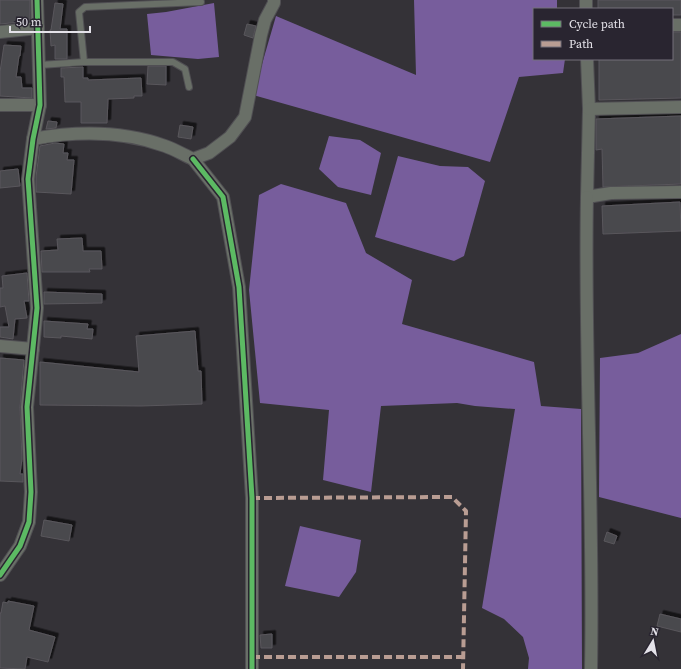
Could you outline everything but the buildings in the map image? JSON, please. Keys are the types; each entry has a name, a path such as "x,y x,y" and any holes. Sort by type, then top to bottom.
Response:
{"street":[{"path":"1,572 20,546 29,522 31,492 27,407 37,308 28,179 33,139 40,105 37,0"},
{"path":"193,159 209,153 230,136 245,117 261,35 265,20 274,3 274,0"},
{"path":"0,32 38,28"},
{"path":"587,60 589,109 586,257 592,599 591,669"},
{"path":"0,105 40,105"},
{"path":"589,109 681,107"},
{"path":"33,139 57,135 104,134 146,140 167,146 193,159 223,197 239,287 252,498 252,669"},
{"path":"588,197 611,193 681,192"},
{"path":"0,346 33,349"}],"lane":[{"path":"84,62 79,12 85,7 201,2"},
{"path":"40,65 84,62 173,62 184,69 189,87"}],"shaded area":[{"path":"414,0 557,0 557,8 533,8 533,60 565,60 563,73 519,77 490,162 253,95 276,16 416,75"},
{"path":"214,3 219,57 198,59 151,55 147,14"},
{"path":"329,136 360,140 381,153 371,195 338,187 319,169"},
{"path":"398,156 440,166 468,167 485,181 464,256 454,261 375,237"},
{"path":"281,184 346,203 366,253 412,280 402,324 534,362 541,406 581,409 582,669 528,669 529,658 523,637 504,619 482,608 515,409 457,403 381,406 371,492 323,480 329,410 260,403 249,290 259,195"},
{"path":"681,334 681,518 599,497 600,358 638,353"},
{"path":"300,526 361,540 356,572 339,597 285,586"}],"marked path":[{"path":"252,498 452,497 466,511 463,669"},
{"path":"252,657 464,657"}],"cycle path":[{"path":"0,575 20,546 29,522 31,492 27,407 37,308 28,179 33,139 40,105 37,0"},
{"path":"193,159 223,197 239,287 252,498 252,669"}]}
